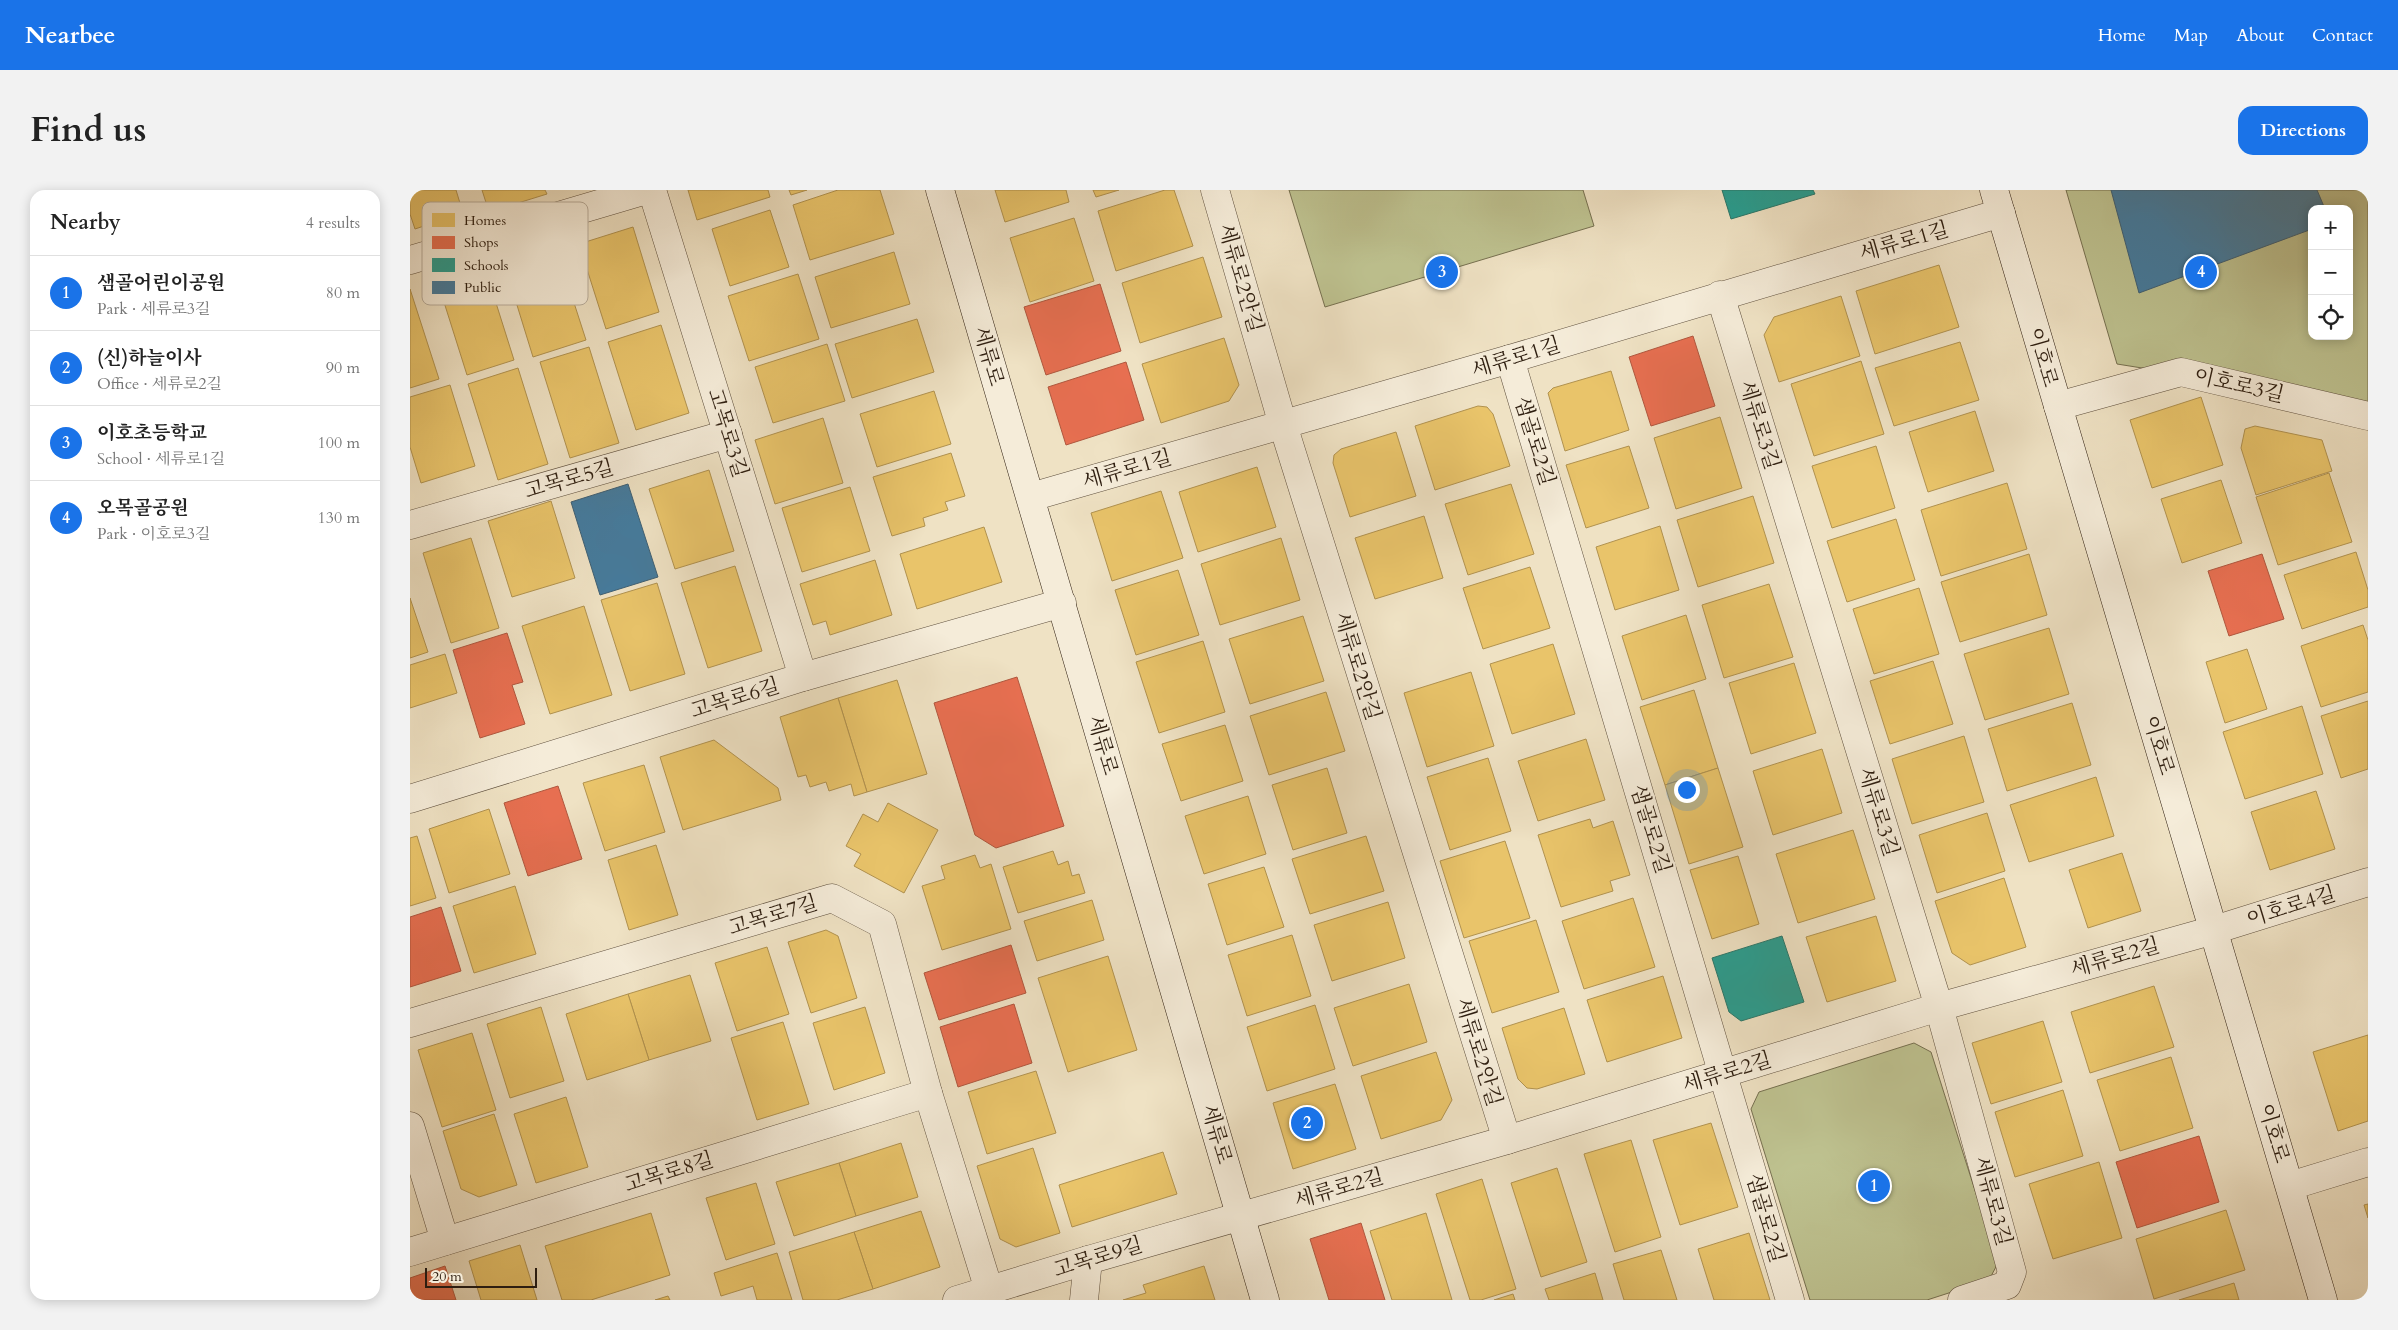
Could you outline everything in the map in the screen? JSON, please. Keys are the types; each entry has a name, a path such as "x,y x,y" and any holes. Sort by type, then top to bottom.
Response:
{"street":[{"path":"588,207 646,190"},
{"name":"고목로3길","path":"652,190 803,677"},
{"name":"세류로","path":"940,190 1265,1300"},
{"name":"세류로2안길","path":"1215,190 1283,425 1507,1140"},
{"name":"세류로1길","path":"1030,497 1510,359 1720,295 1998,201"},
{"name":"이호로","path":"1998,201 2323,1300"},
{"path":"410,260 422,256"},
{"name":"세류로3길","path":"1720,295 1939,1007 2012,1272 2007,1285 1962,1300"},
{"name":"샘골로2길","path":"1510,359 1790,1300"},
{"name":"이호로3길","path":"2058,406 2181,372 2324,404 2366,422"},
{"name":"고목로5길","path":"410,525 728,434"},
{"name":"고목로6길","path":"410,799 803,677 1062,603"},
{"name":"이호로4길","path":"2214,930 2368,882"},
{"name":"고목로7길","path":"410,1023 832,898 882,924 928,1093 989,1290"},
{"name":"세류로2길","path":"1241,1216 1507,1140 1939,1007 2214,930"},
{"name":"고목로8길","path":"410,1252 928,1093"},
{"path":"410,1126 445,1241"},
{"path":"2290,1186 2368,1162"},
{"name":"고목로9길","path":"957,1300 1241,1216"},
{"path":"1084,1300 1088,1260"}],"green space":[{"path":"1289,190 1583,190 1594,226 1325,307"},
{"path":"2066,190 2368,190 2368,404 2117,364"},
{"path":"1914,1043 1931,1052 1998,1263 1989,1280 1927,1300 1810,1300 1751,1109 1759,1092"}],"building: Homes":[{"path":"410,190 456,190 460,202 422,202 422,227 415,229 410,214"},
{"path":"482,190 545,190 547,194 521,202 486,202"},
{"path":"688,190 768,190 770,197 697,220"},
{"path":"789,190 807,190 791,195"},
{"path":"838,190 880,190 894,234 810,260 793,205"},
{"path":"995,190 1066,190 1069,202 1005,222"},
{"path":"1093,190 1119,190 1096,197"},
{"path":"1165,190 1174,190 1193,246 1116,271 1098,211"},
{"path":"770,210 789,267 730,286 712,229"},
{"path":"1074,218 1094,281 1030,302 1010,238"},
{"path":"633,227 659,312 606,329 588,272 588,241"},
{"path":"894,252 910,304 831,328 815,277"},
{"path":"1203,257 1222,317 1140,343 1122,283"},
{"path":"1939,265 1959,327 1875,354 1856,291"},
{"path":"798,274 819,339 749,361 728,296"},
{"path":"410,289 439,379 410,388"},
{"path":"1841,296 1860,356 1779,382 1764,335 1774,317"},
{"path":"445,305 497,305 514,360 467,375"},
{"path":"517,305 575,305 586,340 533,357"},
{"path":"917,319 934,372 852,398 835,344"},
{"path":"661,325 689,413 636,430 608,342"},
{"path":"1224,338 1239,385 1229,401 1161,423 1142,364"},
{"path":"1960,342 1979,400 1894,426 1875,368"},
{"path":"827,344 845,401 773,423 755,367"},
{"path":"589,347 619,443 570,458 540,362"},
{"path":"1861,361 1884,434 1814,456 1791,384"},
{"path":"518,368 548,464 498,480 468,384"},
{"path":"1611,371 1629,430 1565,451 1548,393 1553,388"},
{"path":"450,385 475,466 421,483 410,447 410,397"},
{"path":"934,391 951,444 877,467 860,414"},
{"path":"2201,397 2223,465 2152,488 2130,420"},
{"path":"1478,406 1487,407 1493,414 1510,466 1435,490 1415,426"},
{"path":"1975,411 1994,471 1928,492 1909,432"},
{"path":"1720,417 1742,488 1676,509 1654,438"},
{"path":"823,418 843,483 775,504 755,440"},
{"path":"2255,426 2322,440 2332,471 2256,495 2241,448 2245,429"},
{"path":"1396,432 1416,496 1350,517 1333,463 1334,455 1341,449"},
{"path":"1629,446 1649,508 1586,528 1566,465"},
{"path":"1876,446 1895,508 1832,528 1812,466"},
{"path":"951,453 965,496 945,502 948,510 923,518 925,526 892,536 873,477"},
{"path":"1257,467 1276,527 1198,552 1179,492"},
{"path":"709,470 734,551 675,569 649,489"},
{"path":"2329,473 2352,542 2278,565 2256,497"},
{"path":"2221,480 2242,543 2182,563 2161,499"},
{"path":"2007,483 2027,549 1941,576 1921,510"},
{"path":"1511,484 1534,554 1468,575 1445,504"},
{"path":"850,487 870,551 802,572 782,508"},
{"path":"1161,491 1183,558 1112,581 1091,513"},
{"path":"1753,496 1774,563 1698,587 1677,520"},
{"path":"551,501 575,578 512,597 488,521"},
{"path":"1424,516 1443,578 1375,599 1355,538"},
{"path":"1896,519 1915,580 1847,602 1827,541"},
{"path":"1660,526 1679,590 1615,610 1596,547"},
{"path":"984,527 1002,582 917,609 900,554"},
{"path":"471,538 499,628 451,643 423,553"},
{"path":"1281,538 1300,600 1220,625 1201,564"},
{"path":"2356,552 2368,590 2368,607 2302,629 2284,575"},
{"path":"2029,554 2047,615 1960,642 1941,582"},
{"path":"875,560 892,615 830,635 826,621 813,625 800,584"},
{"path":"735,566 762,651 708,668 681,583"},
{"path":"1530,567 1550,628 1483,649 1463,588"},
{"path":"1178,570 1199,635 1136,655 1115,590"},
{"path":"657,583 685,674 630,691 601,600"},
{"path":"1769,584 1793,657 1724,678 1702,605"},
{"path":"1919,588 1939,654 1874,674 1853,609"},
{"path":"410,598 428,652 410,658"},
{"path":"584,606 612,695 550,714 522,626"},
{"path":"1686,615 1706,679 1642,700 1622,636"},
{"path":"1303,616 1324,681 1250,704 1229,639"},
{"path":"2363,625 2368,640 2368,692 2321,707 2301,646"},
{"path":"2049,628 2069,694 1985,720 1964,654"},
{"path":"1203,641 1225,712 1159,733 1136,662"},
{"path":"1553,644 1575,714 1512,734 1490,664"},
{"path":"2247,649 2267,709 2225,723 2206,662"},
{"path":"445,654 457,693 410,708 410,665"},
{"path":"1933,661 1953,724 1890,744 1870,681"},
{"path":"1794,663 1816,733 1751,754 1729,683"},
{"path":"1471,672 1494,746 1427,767 1404,693"},
{"path":"897,680 927,774 867,792 838,698"},
{"path":"1694,690 1718,768 1665,785 1640,707"},
{"path":"1326,692 1345,751 1269,775 1250,716"},
{"path":"838,698 867,792 854,796 851,784 829,791 826,782 810,787 806,775 798,777 780,717"},
{"path":"2368,701 2368,769 2341,778 2321,716"},
{"path":"2072,703 2091,765 2007,791 1988,729"},
{"path":"2302,706 2323,774 2245,799 2223,732"},
{"path":"1225,725 1243,781 1181,801 1162,744"},
{"path":"1964,736 1984,802 1912,824 1892,759"},
{"path":"1586,739 1605,800 1538,821 1518,761"},
{"path":"714,740 778,788 781,800 683,830 660,757"},
{"path":"1822,749 1842,813 1773,835 1753,771"},
{"path":"1488,758 1511,831 1450,850 1427,777"},
{"path":"644,765 665,832 605,851 583,783"},
{"path":"1327,768 1347,833 1293,850 1272,785"},
{"path":"1718,768 1743,847 1689,864 1665,785"},
{"path":"2096,777 2114,836 2029,862 2010,805"},
{"path":"2316,791 2335,849 2270,870 2251,812"},
{"path":"1248,796 1266,854 1204,874 1185,816"},
{"path":"888,803 938,830 904,893 854,866 861,854 846,846 863,814 878,822"},
{"path":"489,809 510,874 449,893 429,829"},
{"path":"1987,813 2005,871 1937,893 1919,835"},
{"path":"1590,819 1593,828 1613,821 1630,875 1610,881 1613,891 1561,907 1538,835"},
{"path":"1853,830 1875,899 1798,923 1776,854"},
{"path":"417,836 436,898 410,906 410,838"},
{"path":"1366,836 1384,891 1310,914 1292,859"},
{"path":"1505,841 1530,918 1464,938 1440,861"},
{"path":"656,845 678,915 629,930 608,860"},
{"path":"1053,851 1058,865 1068,861 1072,876 1079,874 1085,893 1018,913 1003,867"},
{"path":"2122,853 2141,911 2088,928 2069,870"},
{"path":"975,855 980,868 991,864 1011,929 942,950 922,886 945,879 941,866"},
{"path":"1738,856 1759,924 1712,939 1690,870"},
{"path":"1264,867 1284,927 1227,945 1208,884"},
{"path":"2004,878 2026,947 1970,965 1952,953 1935,901"},
{"path":"515,886 536,954 474,973 453,906"},
{"path":"1633,898 1655,967 1584,989 1562,921"},
{"path":"1092,900 1104,940 1037,961 1024,921"},
{"path":"1388,902 1405,958 1332,981 1314,925"},
{"path":"1876,916 1896,981 1827,1002 1806,937"},
{"path":"1536,920 1559,992 1492,1013 1469,941"},
{"path":"826,930 838,936 857,998 811,1013 788,942"},
{"path":"1292,935 1311,996 1247,1016 1228,955"},
{"path":"767,947 789,1014 737,1031 715,963"},
{"path":"1108,956 1137,1050 1068,1072 1038,978"},
{"path":"690,975 711,1041 649,1060 628,994"},
{"path":"1663,976 1682,1038 1607,1062 1587,1000"},
{"path":"1409,984 1427,1042 1353,1066 1334,1008"},
{"path":"2154,986 2174,1047 2090,1073 2071,1012"},
{"path":"628,994 649,1060 587,1080 566,1014"},
{"path":"1315,1005 1335,1069 1267,1091 1247,1027"},
{"path":"541,1007 564,1081 510,1098 487,1024"},
{"path":"865,1007 885,1073 834,1090 813,1023"},
{"path":"1564,1008 1585,1074 1537,1089 1527,1088 1518,1079 1502,1028"},
{"path":"2043,1021 2062,1082 1991,1104 1972,1043"},
{"path":"783,1022 809,1104 757,1120 731,1038"},
{"path":"472,1033 496,1110 442,1127 418,1050"},
{"path":"2368,1035 2368,1121 2338,1131 2313,1052"},
{"path":"1436,1052 1452,1100 1441,1120 1381,1139 1361,1076"},
{"path":"2171,1057 2193,1128 2120,1151 2097,1080"},
{"path":"1036,1071 1056,1133 987,1154 968,1092"},
{"path":"1335,1084 1356,1149 1293,1169 1273,1103"},
{"path":"2063,1090 2083,1156 2015,1177 1995,1112"},
{"path":"566,1097 588,1167 536,1183 514,1114"},
{"path":"494,1114 517,1185 479,1197 461,1189 443,1131"},
{"path":"1711,1123 1738,1207 1680,1225 1653,1140"},
{"path":"1631,1140 1661,1237 1615,1252 1584,1154"},
{"path":"901,1143 918,1197 856,1216 839,1163"},
{"path":"1033,1148 1060,1233 1016,1247 1000,1239 977,1166"},
{"path":"1163,1152 1177,1194 1072,1227 1059,1185"},
{"path":"2099,1162 2122,1238 2053,1259 2029,1184"},
{"path":"839,1163 856,1216 794,1236 776,1182"},
{"path":"1557,1168 1587,1262 1541,1277 1511,1183"},
{"path":"1482,1179 1516,1289 1481,1300 1470,1300 1436,1194"},
{"path":"756,1183 775,1244 726,1260 706,1198"},
{"path":"2368,1204 2368,1218 2364,1205"},
{"path":"2226,1210 2245,1270 2154,1299 2136,1239"},
{"path":"921,1211 940,1267 873,1289 854,1232"},
{"path":"651,1213 670,1275 591,1300 562,1300 545,1246"},
{"path":"1426,1213 1452,1300 1392,1300 1370,1231"},
{"path":"854,1232 873,1289 837,1300 803,1300 789,1252"},
{"path":"1749,1233 1770,1300 1714,1300 1698,1249"},
{"path":"520,1245 537,1300 481,1300 469,1261"},
{"path":"1661,1250 1677,1300 1624,1300 1613,1264"},
{"path":"777,1253 792,1300 757,1300 753,1286 721,1296 714,1273"},
{"path":"1204,1266 1215,1300 1123,1300 1146,1293 1143,1285"},
{"path":"1595,1273 1603,1300 1549,1300 1545,1289"},
{"path":"2234,1283 2239,1300 2179,1300"},
{"path":"1513,1294 1515,1300 1494,1300"},
{"path":"668,1296 670,1300 655,1300"}],"building: Shops":[{"path":"1100,284 1121,351 1046,375 1024,307"},
{"path":"1693,336 1715,406 1651,426 1629,357"},
{"path":"1126,362 1144,420 1066,445 1048,387"},
{"path":"2262,554 2284,619 2229,636 2208,571"},
{"path":"507,633 523,682 512,685 525,724 480,738 453,650"},
{"path":"1017,677 1064,826 996,848 975,835 934,703"},
{"path":"558,786 582,859 528,876 504,803"},
{"path":"441,907 461,971 410,987 410,917"},
{"path":"1011,945 1026,993 939,1020 924,973"},
{"path":"1014,1004 1032,1063 958,1087 940,1027"},
{"path":"2199,1136 2219,1202 2137,1228 2116,1162"},
{"path":"1361,1223 1385,1300 1329,1300 1310,1239"},
{"path":"445,1266 456,1300 410,1300 410,1278"}],"building: Schools":[{"path":"1722,190 1813,190 1815,194 1731,219"},
{"path":"1782,936 1804,1002 1741,1021 1729,1012 1712,958"}],"building: Public":[{"path":"2111,190 2317,190 2323,205 2308,205 2308,230 2139,293"},
{"path":"628,484 658,577 600,595 571,502"}],"place":[{"name":"이호초등학교","path":"1442,272"},
{"name":"오목골공원","path":"2201,272"},
{"name":"(신)하늘이사","path":"1307,1123"},
{"name":"샘골어린이공원","path":"1874,1186"}]}
